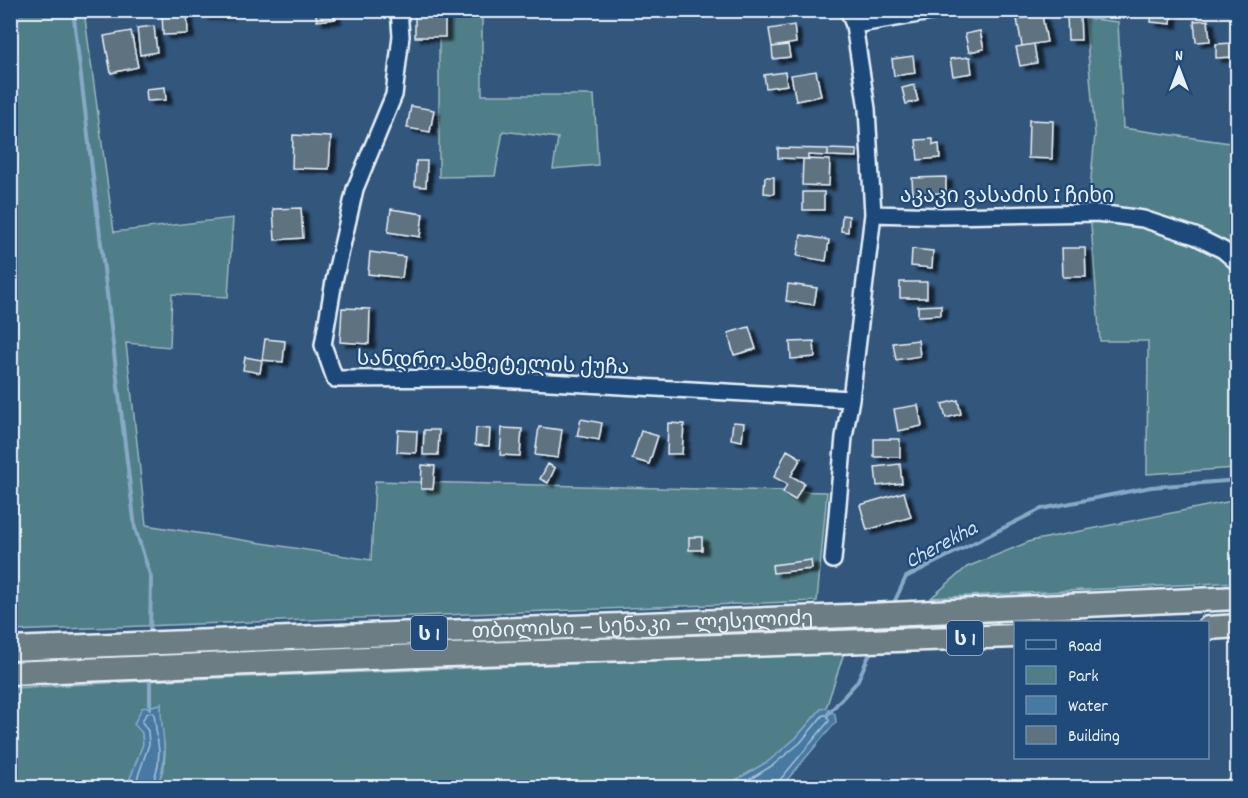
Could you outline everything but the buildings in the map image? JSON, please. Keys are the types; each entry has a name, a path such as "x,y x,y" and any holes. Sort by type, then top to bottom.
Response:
{"highway":[{"name":"თბილისი — სენაკი — ლესელიძე","path":"10,649 1238,598"},
{"path":"1209,628 1238,627"},
{"name":"თბილისი — სენაკი — ლესელიძე","path":"10,673 418,656 1014,636"}],"street":[{"name":"სანდრო ახმეტელის ქუჩა","path":"399,10 401,36 394,95 355,189 334,282 323,345 335,379 479,378 851,399"},
{"path":"833,560 844,437 851,399 873,214 867,109 851,18 943,10"},
{"name":"აკაკი ვასაძის I ჩიხი","path":"873,214 942,216 1109,214 1143,219 1195,237 1223,250 1238,263"}],"green space":[{"path":"10,11 84,11 114,232 233,218 228,297 172,294 170,347 126,343 146,525 371,560 375,481 827,492 817,601 11,631"},
{"path":"439,11 482,11 482,95 594,95 598,165 553,169 558,138 503,131 495,176 439,177"},
{"path":"1085,18 1118,22 1123,128 1237,144 1237,468 1147,474 1148,341 1100,341 1089,200 1095,134"},
{"path":"1237,500 1237,582 931,598 967,567 1031,541"},
{"path":"844,653 826,708 821,709 796,738 769,761 724,787 157,787 164,766 165,751 160,719 161,704 142,733 143,744 127,787 11,788 11,688"}],"water":[{"path":"161,704 164,757 157,787 127,787 143,744 142,733 134,724 142,708"},
{"path":"826,708 835,714 836,722 781,787 724,787 769,761 796,738 821,709"}],"waterway":[{"path":"73,10 135,528 151,578 150,636"},
{"name":"Cherekha","path":"892,607 906,577 1041,509 1151,487 1238,480"},
{"name":"Cherekha","path":"828,714 857,682 872,649"},
{"path":"150,674 150,708"}]}
